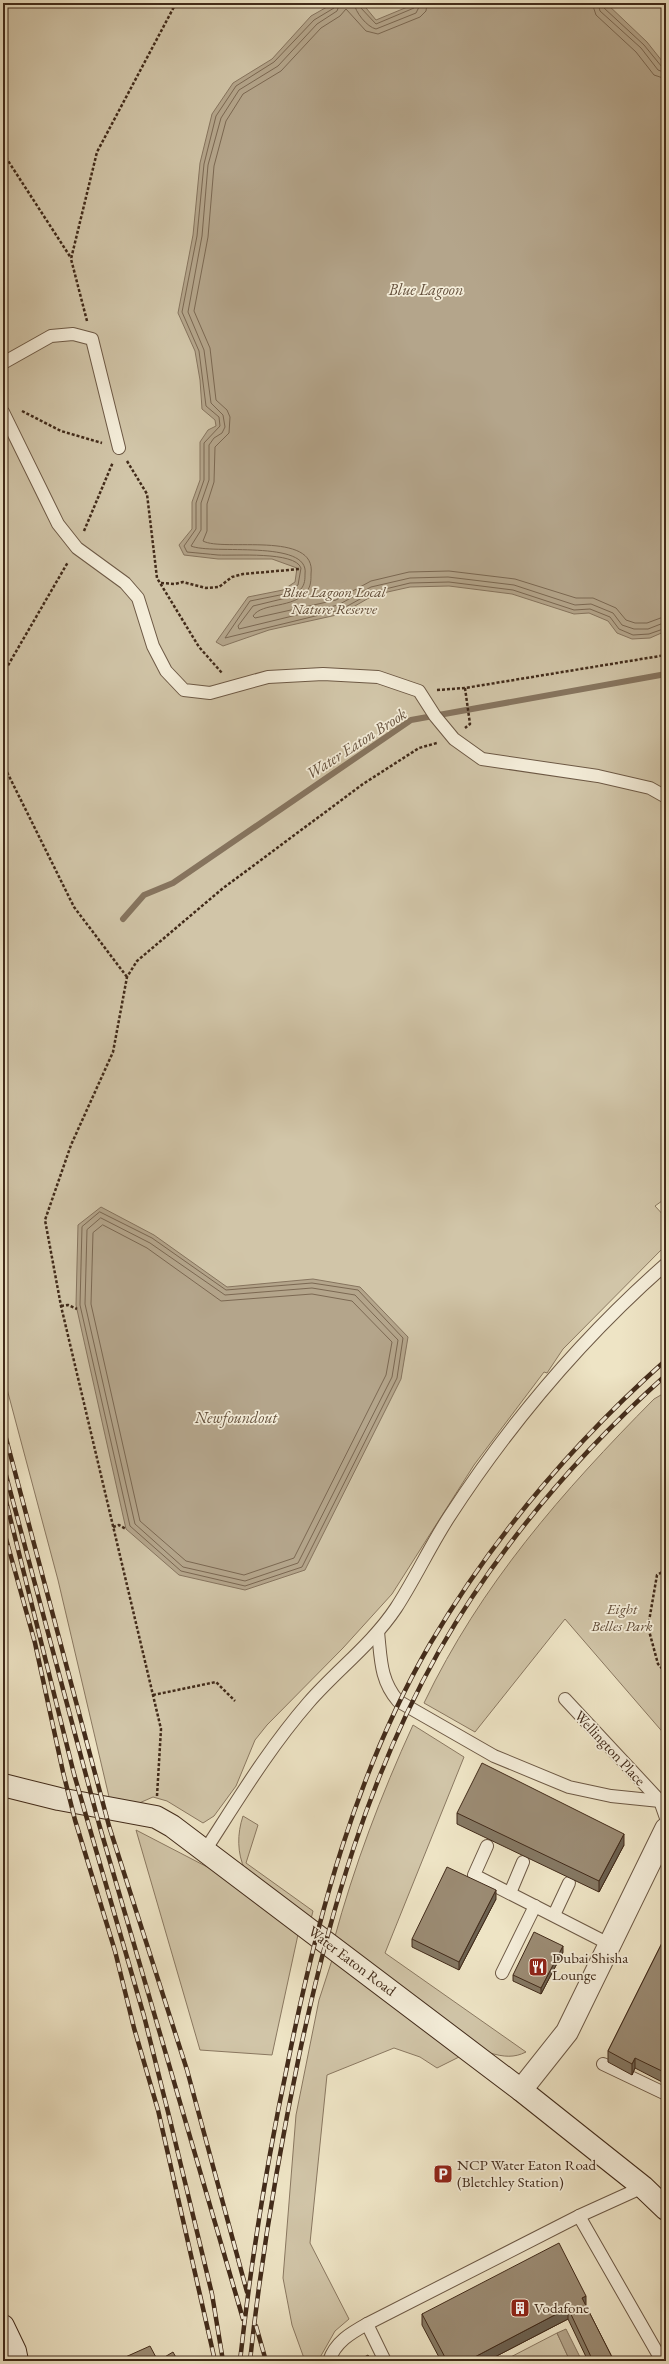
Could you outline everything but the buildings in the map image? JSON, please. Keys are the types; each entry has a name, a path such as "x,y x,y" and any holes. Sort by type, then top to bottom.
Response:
{"street":[{"name":"Water Eaton Road","path":"3,1785 59,1799 156,1817 172,1826 206,1849 521,2090 643,2187 666,2209"},
{"path":"521,2090 567,2032 666,1828"},
{"path":"3,2326 18,2361"}],"lane":[{"path":"3,363 51,336 73,334 92,339 119,448"},
{"path":"3,412 58,524 77,548 125,583 138,598 153,646 166,672 184,690 210,693 268,677 323,674 378,677 420,691 435,716 454,739 482,759 598,776 650,788 666,797"},
{"path":"206,1849 261,1762 283,1732 312,1699 378,1632 396,1608 448,1518 489,1458 560,1367 666,1264"},
{"path":"378,1632 385,1680 388,1690 398,1701 494,1756 569,1787 611,1796 660,1801"},
{"name":"Wellington Place","path":"565,1699 660,1801 666,1818"},
{"path":"487,1846 474,1874 610,1944"},
{"path":"510,1893 523,1862"},
{"path":"554,1915 569,1883"},
{"path":"502,1973 535,1906"},
{"path":"603,2064 666,2094"},
{"path":"329,2361 336,2347 347,2336 367,2324 579,2216 643,2187"},
{"path":"579,2216 662,2361"},
{"path":"367,2324 385,2361"}],"path":[{"path":"71,259 97,152 176,3"},
{"path":"3,153 71,259 92,339"},
{"path":"16,408 61,431 119,448 147,494 157,578 198,646 235,686"},
{"path":"3,674 77,548 119,448"},
{"path":"160,583 175,584 183,582 206,588 219,587 232,578 243,574 300,569"},
{"path":"420,691 465,688 666,654"},
{"path":"465,688 470,724"},
{"path":"156,1817 161,1729 61,1306 45,1220 71,1145 113,1052 127,977 137,961 222,889 363,784 419,748 454,739"},
{"path":"3,758 6,768 74,907 127,977"},
{"path":"61,1306 68,1305 77,1309"},
{"path":"113,1527 119,1525 126,1529"},
{"path":"666,1570 657,1575 648,1627 658,1664 666,1673"},
{"path":"153,1695 216,1682 235,1701"}],"green space":[{"name":"Blue Lagoon Local Nature Reserve","path":"3,3 666,3 666,1198 655,1206 666,1218 666,1245 563,1349 547,1373 544,1372 474,1465 392,1594 343,1648 267,1725 255,1740 236,1786 214,1816 203,1823 167,1801 153,1797 137,1804 110,1801 58,1580 3,1374"},
{"name":"Eight Belles Park","path":"666,1392 666,1736 565,1619 475,1732 424,1703 446,1660 471,1618 526,1541 587,1469 654,1399"},
{"path":"413,1725 464,1757 385,1953 526,2052 522,2054 509,2056 490,2053 334,1940 359,1858 390,1778"},
{"path":"243,1816 258,1825 246,1863 313,1911 310,1923 265,1888 245,1870 239,1850 239,1837"},
{"path":"136,1830 213,1870 299,1930 272,2055 200,2050"},
{"path":"332,1960 459,2057 437,2068 420,2057 394,2048 327,2075 310,2243 349,2319 335,2331 318,2361 305,2361 292,2325 283,2278 296,2115 319,2000"},
{"path":"557,2333 570,2361 503,2361"}],"water":[{"name":"Blue Lagoon","path":"334,3 362,3 376,20 417,3 606,3 647,42 666,66 666,631 650,638 632,639 617,633 608,621 589,613 574,614 512,594 449,586 410,587 374,595 341,614 269,630 223,646 216,642 248,597 283,590 295,582 297,568 272,559 218,559 184,555 179,545 192,529 192,502 200,480 200,442 208,430 216,426 215,420 202,409 200,380 195,351 178,313 193,235 200,163 212,114 233,83 272,59 311,16"},
{"name":"Newfoundout","path":"101,1207 154,1235 227,1287 313,1279 360,1287 408,1337 401,1379 305,1570 245,1590 179,1575 126,1529 76,1305 78,1225"},
{"path":"566,2329 582,2361 570,2361 557,2333"}],"waterway":[{"name":"Water Eaton Brook","path":"123,919 144,895 173,883 411,720 666,674"}],"railway":[{"path":"240,2361 254,2249 266,2174 299,2008 326,1900 342,1847 360,1795 381,1743 404,1693 430,1644 454,1604 480,1566 508,1529 567,1458 599,1424 666,1360"},
{"path":"250,2361 259,2285 277,2170 291,2094 311,2003 338,1899 371,1797 391,1748 439,1651 462,1612 487,1575 514,1539 571,1470 601,1437 666,1375"},
{"path":"3,1427 109,1826 187,2070 247,2292"},
{"path":"3,1464 99,1824 243,2319"},
{"path":"3,1489 74,1774 144,2016 212,2294 223,2361"},
{"path":"3,1528 35,1643 75,1820 115,1951 134,2028 158,2110 215,2361"},
{"path":"256,2326 266,2361"}],"place":[{"name":"Dubai Shisha Lounge","path":"538,1967"},
{"name":"NCP Water Eaton Road (Bletchley Station)","path":"443,2174"},
{"name":"Vodafone","path":"520,2308"}]}
